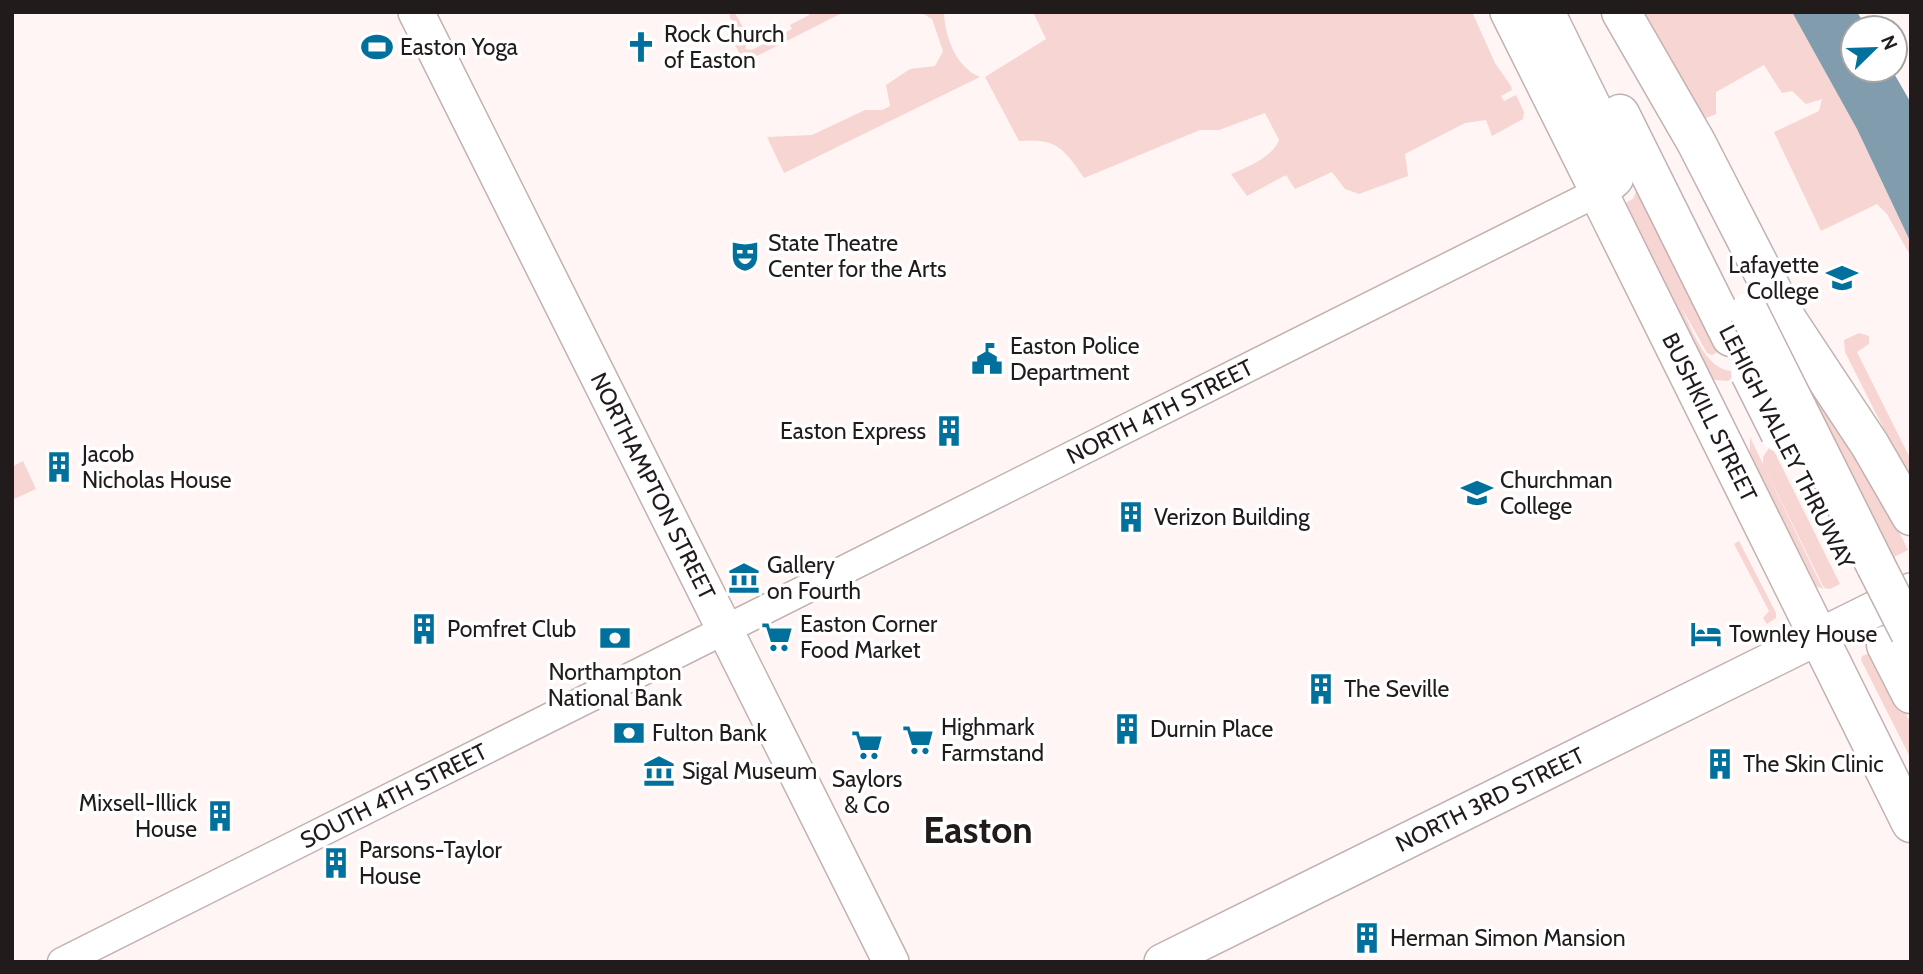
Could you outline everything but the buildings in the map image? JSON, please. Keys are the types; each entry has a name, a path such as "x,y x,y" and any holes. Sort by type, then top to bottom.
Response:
{"highway":[{"path":"1545,12 1615,154 1614,178 1598,192"},
{"name":"LEHIGH VALLEY THRUWAY","path":"1569,12 1740,324"},
{"name":"LEHIGH VALLEY THRUWAY","path":"1598,12 1740,324 1864,572 1902,637 1911,694"},
{"path":"1621,12 1696,142 1798,338 1870,445 1911,516"},
{"name":"BUSHKILL STREET","path":"1598,192 1911,824"},
{"path":"1713,421 1736,414 1781,346 1798,338"}],"main road":[{"name":"NORTHAMPTON STREET","path":"416,12 891,962"},
{"name":"BUSHKILL STREET","path":"1508,12 1598,192"},
{"name":"NORTH 3RD STREET","path":"1162,962 1911,592"}],"street":[{"name":"NORTH 4TH STREET","path":"724,630 1598,192"},
{"name":"SOUTH 4TH STREET","path":"62,962 724,630"}],"shaded area":[{"path":"809,12 844,12 749,60 741,56 729,34 733,24 729,15 735,13 749,38 745,49 752,50 792,29 790,25 809,15"},
{"path":"920,12 944,12 953,50 964,66 980,77 784,173 767,137 812,135 865,110 882,110 890,106 886,85 910,69 935,66 943,51 932,19"},
{"path":"1033,12 1472,12 1495,63 1511,86 1512,90 1501,96 1504,101 1516,95 1524,112 1523,119 1492,136 1486,120 1465,123 1405,154 1408,176 1359,194 1345,189 1332,172 1295,189 1286,175 1247,196 1231,174 1259,161 1276,146 1279,140 1265,113 1219,130 1200,130 1084,178 1071,159 1051,143 1019,141 985,77 1046,39"},
{"path":"1631,12 1792,12 1857,129 1911,243 1911,257 1887,214 1877,204 1821,231 1774,132 1819,111 1822,99 1806,104 1792,91 1782,93 1764,65 1716,92 1716,114 1696,122"},
{"path":"1638,187 1723,349 1712,355 1707,353 1679,303 1707,356 1724,370 1734,371 1735,375 1728,381 1711,377 1625,203 1633,199"},
{"path":"1859,333 1869,336 1869,344 1857,352 1911,460 1911,483 1845,352 1844,340"},
{"path":"1814,393 1881,495 1908,550 1888,560 1806,397"},
{"path":"1750,437 1823,589 1816,586 1750,454"},
{"path":"1771,445 1840,584 1830,589 1824,588 1763,464 1763,457"},
{"path":"23,461 36,489 12,500 12,467"},
{"path":"1739,541 1776,613 1776,618 1767,624 1763,618 1769,611 1734,544"},
{"path":"1874,651 1911,724 1911,759 1861,660 1862,656"}],"water":[{"path":"1792,12 1857,12 1858,14 1839,14 1839,84 1900,84 1911,103 1911,243 1857,129"}],"place":[{"name":"Easton Yoga","path":"377,47"},
{"name":"Rock Church of Easton","path":"641,47"},
{"name":"State Theatre Center for the Arts","path":"745,256"},
{"name":"Lafayette College","path":"1842,278"},
{"name":"Easton Police Department","path":"987,359"},
{"name":"Easton Express","path":"949,431"},
{"name":"Jacob Nicholas House","path":"59,467"},
{"name":"Churchman College","path":"1477,493"},
{"name":"Verizon Building","path":"1131,517"},
{"name":"Gallery on Fourth","path":"744,578"},
{"name":"Pomfret Club","path":"424,629"},
{"name":"Townley House","path":"1706,634"},
{"name":"Easton Corner Food Market","path":"777,637"},
{"name":"Northampton National Bank","path":"615,638"},
{"name":"The Seville","path":"1321,689"},
{"name":"Durnin Place","path":"1127,729"},
{"name":"Fulton Bank","path":"629,733"},
{"name":"Highmark Farmstand","path":"918,740"},
{"name":"Saylors & Co","path":"867,745"},
{"name":"The Skin Clinic","path":"1720,764"},
{"name":"Sigal Museum","path":"659,771"},
{"name":"Mixsell-Illick House","path":"220,816"},
{"name":"Parsons-Taylor House","path":"336,863"},
{"name":"Herman Simon Mansion","path":"1367,938"}],"district":[{"name":"Easton","path":"978,830"}]}
